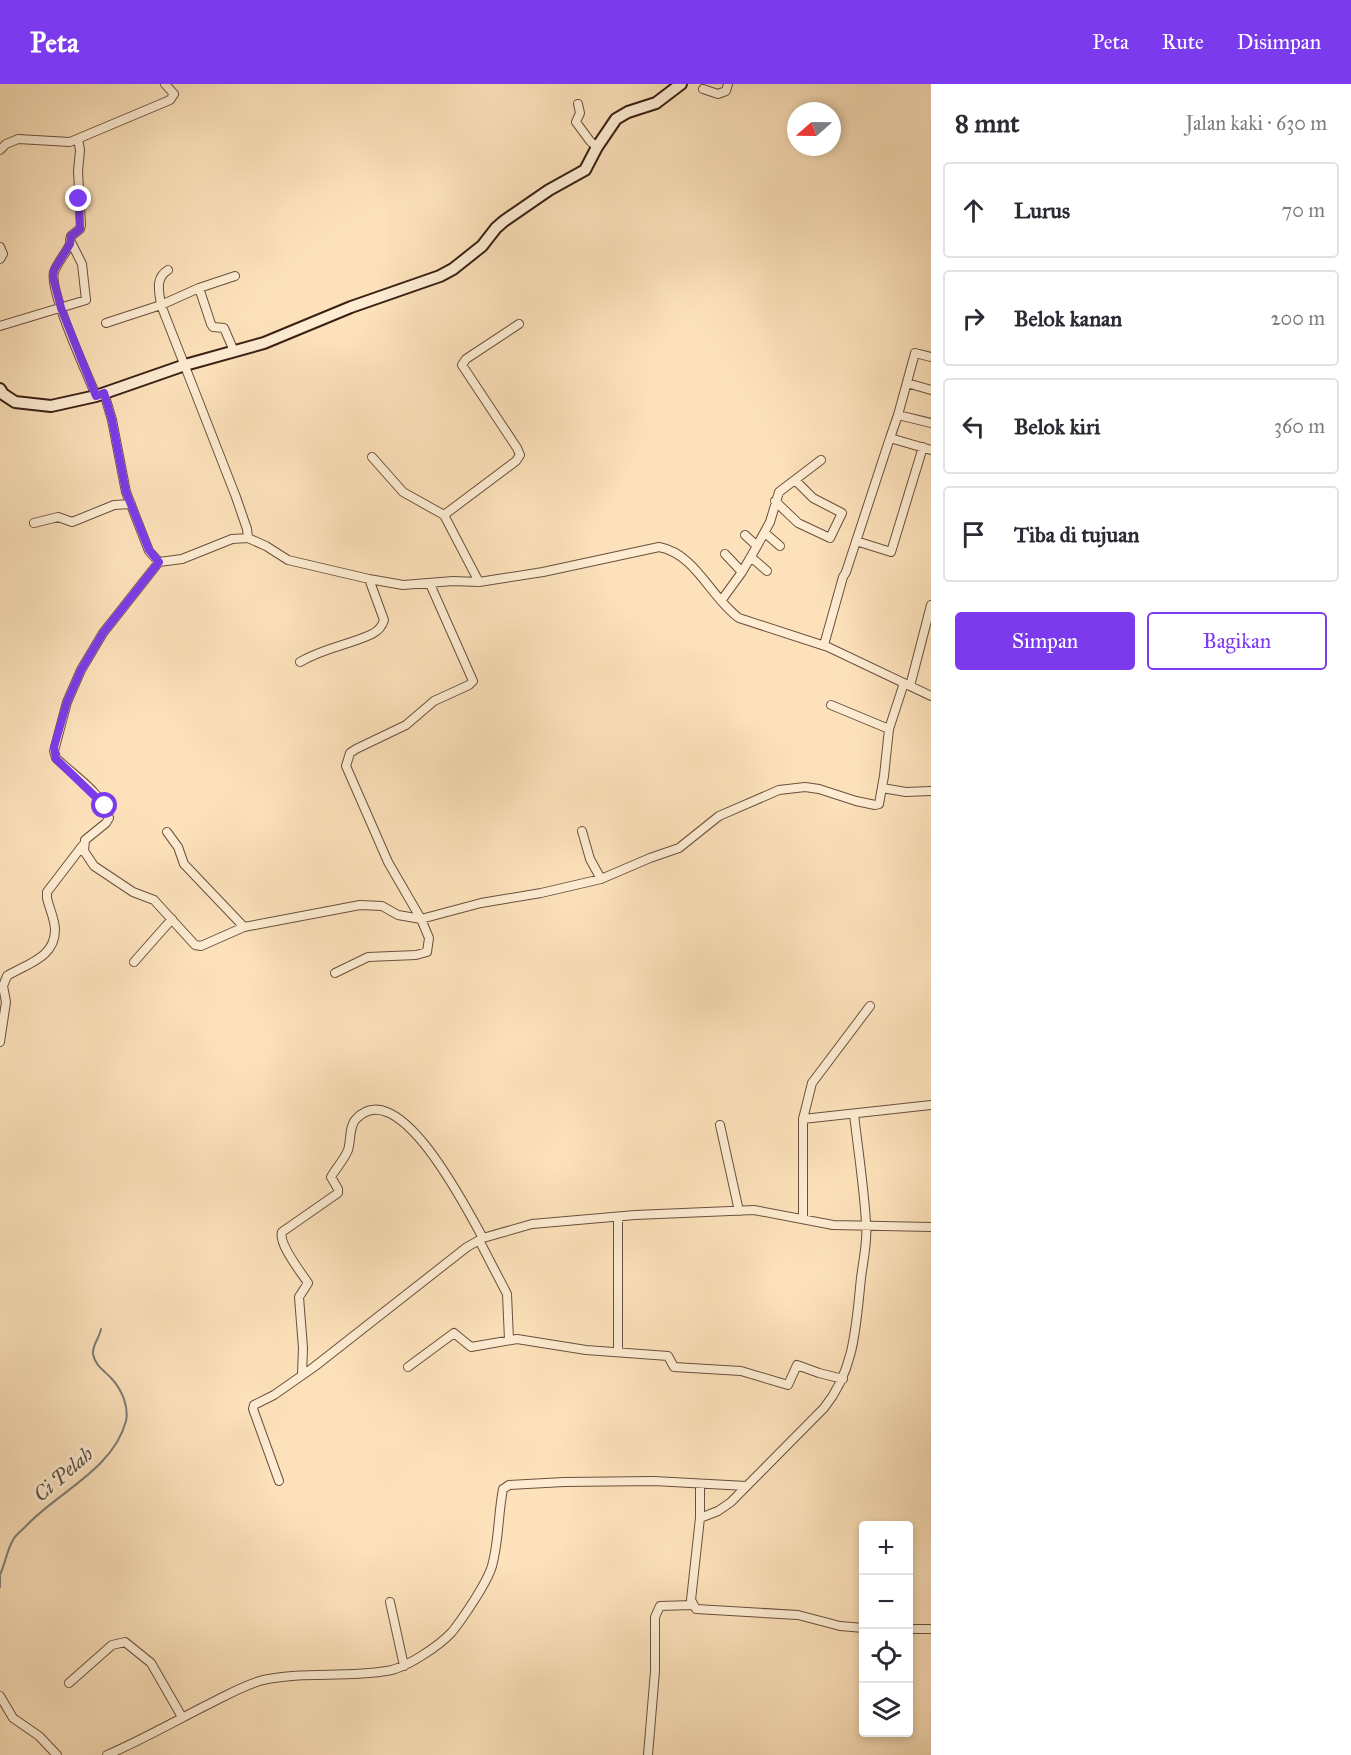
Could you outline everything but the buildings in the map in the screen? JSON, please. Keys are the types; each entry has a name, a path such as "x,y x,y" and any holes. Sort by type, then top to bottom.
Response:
{"street":[{"path":"2,144 24,138 61,142 78,139 170,100 174,94 165,84"},
{"path":"0,389 3,394 15,402 51,405 100,394 185,365 264,343 351,307 440,276 453,269 482,246 504,221 549,190 585,170 597,147 620,116 628,111 656,103 681,84"},
{"path":"703,89 718,94 726,91 728,84"},
{"path":"578,104 580,113 576,122 597,147"},
{"path":"78,139 81,225 77,233 71,236 70,244 54,270 53,277 61,308 112,420 123,485 149,550 159,562"},
{"path":"0,326 86,300 82,264 70,244"},
{"path":"0,247 3,254 0,259"},
{"path":"168,270 159,279 161,305 236,497 248,538"},
{"path":"106,323 161,305 199,288 235,276"},
{"path":"199,288 211,324 213,327 224,328 234,351"},
{"path":"444,515 519,458 517,448 462,364 519,324"},
{"path":"826,646 848,578 846,572 898,415 915,353 931,357"},
{"path":"907,383 931,390"},
{"path":"898,415 931,423"},
{"path":"856,541 891,552 927,448 890,438"},
{"path":"372,457 403,492 444,515 479,582"},
{"path":"721,601 752,558 765,533 779,492 821,460"},
{"path":"775,501 798,523 830,538 842,513 813,498 795,480"},
{"path":"34,524 58,517 72,522 114,505 131,504"},
{"path":"765,533 780,546"},
{"path":"745,535 757,546"},
{"path":"0,1042 6,1002 4,981 7,976 35,962 48,951 53,942 55,930 47,892 89,835 106,823 109,818 102,801 56,759 54,747 67,702 81,670 103,633 159,562 182,559 232,539 248,538 288,560 397,585 453,581 479,582 543,572 659,547 676,552 733,613 750,622 826,646 931,696"},
{"path":"725,554 742,572"},
{"path":"752,558 767,571"},
{"path":"300,662 312,654 371,634 383,624 384,620 369,579"},
{"path":"335,973 368,957 413,955 427,952 429,938 421,919 388,862 346,766 350,753 356,748 406,725 434,701 470,685 473,681 430,584"},
{"path":"83,845 86,858 94,866 133,892 154,900 195,945 201,946 244,927 369,905 382,906 398,915 421,919 481,903 541,893 600,879 679,848 719,816 770,793 805,787 875,805 881,800 889,729 907,684 931,605"},
{"path":"831,705 889,729"},
{"path":"882,788 906,792 930,791"},
{"path":"582,831 590,859 600,879"},
{"path":"167,832 178,847 184,864 244,927"},
{"path":"134,962 172,919"},
{"path":"803,1219 803,1119 812,1083 870,1006"},
{"path":"803,1119 931,1105"},
{"path":"302,1374 303,1344 299,1297 308,1283 282,1243 281,1235 338,1193 331,1178 348,1151 353,1122 370,1110 380,1109 398,1118 414,1130 449,1179 507,1294 509,1340"},
{"path":"700,1518 725,1507 824,1408 843,1379 852,1352 859,1311 867,1226 854,1114"},
{"path":"720,1125 739,1211"},
{"path":"279,1481 253,1407 314,1367 441,1266 481,1239 532,1224 760,1210 833,1225 931,1227"},
{"path":"618,1217 618,1352"},
{"path":"408,1367 454,1333 471,1347 517,1339 586,1350 668,1356 674,1367 741,1371 788,1385 798,1365 843,1379"},
{"path":"107,1755 138,1742 246,1685 281,1677 388,1671 404,1666 452,1632 486,1580 495,1551 501,1498 507,1486 564,1482 654,1481 746,1486"},
{"path":"692,1605 700,1518 700,1484"},
{"path":"390,1602 404,1666"},
{"path":"648,1755 655,1671 655,1617 660,1606 692,1605 696,1609 798,1616 840,1626 859,1628"},
{"path":"913,1629 931,1629"},
{"path":"69,1683 112,1644 125,1642 151,1663 182,1717"},
{"path":"0,1696 13,1718 39,1736 57,1755"}],"waterway":[{"name":"Ci Pelah","path":"0,1575 15,1536 97,1467 119,1438 126,1421 122,1393 94,1358 94,1347 101,1329"},
{"name":"Ci Pelah","path":"0,1577 0,1587"}],"route":[{"path":"79,199 80,229 71,236 70,244 54,270 53,277 61,308 96,396 104,393 112,420 123,485 149,550 159,562 103,633 81,670 67,702 54,747 56,759 105,806"}]}
